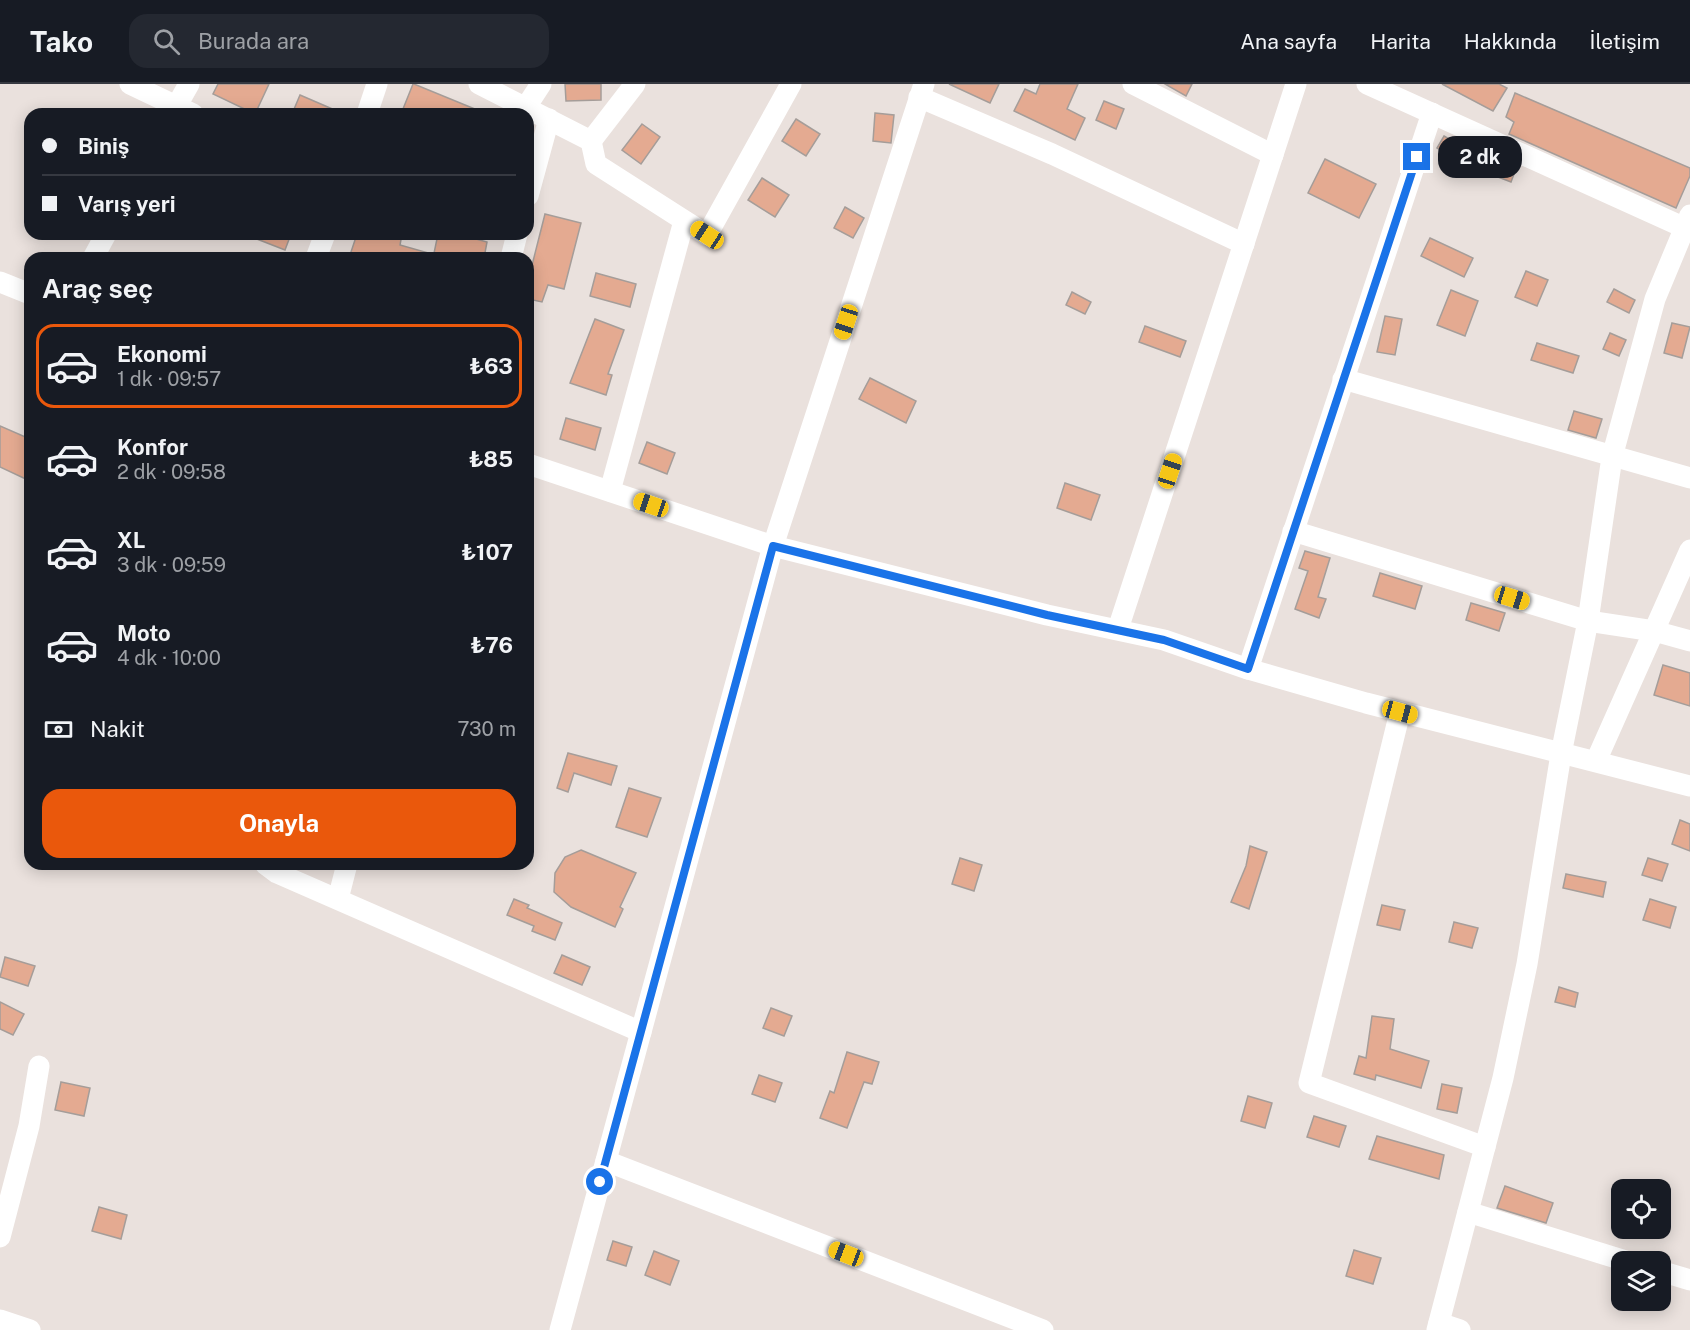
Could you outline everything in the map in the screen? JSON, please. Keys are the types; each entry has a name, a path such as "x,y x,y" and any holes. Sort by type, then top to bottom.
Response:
{"street":[{"path":"130,84 175,108"},
{"path":"182,108 189,84"},
{"path":"369,108 377,84"},
{"path":"479,84 526,107 541,84"},
{"path":"635,84 591,141 596,164 707,235 791,84"},
{"path":"1133,84 1273,155"},
{"path":"1118,629 1296,84"},
{"path":"1368,84 1688,223 1654,299 1612,457 1588,621 1561,753 1527,964 1503,1078 1438,1326 1460,1330"},
{"path":"560,1330 773,546 922,91 1244,244"},
{"path":"534,111 591,141"},
{"path":"1248,669 1342,379 1432,113"},
{"path":"534,174 549,119"},
{"path":"610,491 684,221"},
{"path":"0,282 24,292"},
{"path":"1342,379 1690,478"},
{"path":"534,466 773,546 1047,615 1164,640 1248,669 1400,712 1690,786"},
{"path":"1293,531 1588,621 1654,631 1690,641"},
{"path":"1596,761 1690,550"},
{"path":"1400,712 1309,1083 1485,1147"},
{"path":"273,870 641,1032"},
{"path":"338,899 345,870"},
{"path":"0,1237 24,1147 39,1066"},
{"path":"606,1161 1043,1330"},
{"path":"1468,1212 1611,1256"},
{"path":"1671,1274 1690,1280"},
{"path":"0,1320 30,1330"}],"building":[{"path":"218,84 269,84 258,108 242,108 213,94"},
{"path":"414,84 472,108 403,108"},
{"path":"565,84 601,84 601,100 566,101"},
{"path":"949,84 999,84 990,103"},
{"path":"1040,84 1078,84 1067,109 1085,118 1075,140 1014,111 1025,89 1036,94"},
{"path":"1165,84 1192,84 1186,96"},
{"path":"1442,84 1499,84 1507,88 1493,111"},
{"path":"1515,93 1690,168 1690,176 1676,208 1509,134 1514,122 1506,117"},
{"path":"300,95 330,108 295,108"},
{"path":"1104,101 1124,109 1116,129 1096,120"},
{"path":"875,113 894,115 891,143 873,141"},
{"path":"796,119 820,134 806,156 782,141"},
{"path":"642,124 660,137 641,164 622,150"},
{"path":"1444,136 1470,151 1463,163 1437,148"},
{"path":"1491,154 1517,166 1511,182 1485,172"},
{"path":"1325,159 1376,184 1359,218 1308,193"},
{"path":"762,178 789,195 775,217 748,200"},
{"path":"845,207 864,218 853,238 834,228"},
{"path":"545,214 581,223 564,289 548,285 542,302 534,300 534,257"},
{"path":"1430,238 1473,258 1464,277 1421,256"},
{"path":"259,240 289,240 285,250"},
{"path":"355,240 401,240 400,245 425,252 351,252"},
{"path":"437,240 487,242 485,252 434,252"},
{"path":"1526,271 1548,280 1537,306 1515,297"},
{"path":"596,273 636,284 630,307 590,296"},
{"path":"1614,289 1635,300 1629,313 1607,302"},
{"path":"1451,290 1478,301 1465,336 1437,325"},
{"path":"1072,292 1091,302 1085,314 1066,305"},
{"path":"1385,316 1402,319 1395,355 1377,352"},
{"path":"595,319 624,330 608,374 612,375 606,395 570,383"},
{"path":"1672,323 1690,327 1682,358 1664,353"},
{"path":"1145,326 1186,341 1180,357 1139,342"},
{"path":"1610,333 1626,340 1619,356 1603,349"},
{"path":"1537,343 1579,356 1573,373 1531,360"},
{"path":"870,378 916,401 906,423 859,399"},
{"path":"1574,411 1602,419 1596,438 1568,430"},
{"path":"566,418 601,428 595,450 560,439"},
{"path":"0,426 24,436 24,478 0,467"},
{"path":"647,442 675,453 667,474 639,463"},
{"path":"1065,483 1100,495 1091,520 1057,508"},
{"path":"1305,551 1330,558 1318,597 1326,599 1319,618 1295,609 1308,571 1299,568"},
{"path":"1380,573 1422,586 1415,609 1373,596"},
{"path":"1471,603 1505,613 1499,631 1466,620"},
{"path":"1663,665 1690,673 1690,706 1654,695"},
{"path":"568,753 617,766 611,785 574,773 568,792 557,788"},
{"path":"629,788 661,798 647,837 616,827"},
{"path":"1680,820 1690,824 1690,851 1672,844"},
{"path":"1250,846 1267,852 1249,909 1231,902 1246,866"},
{"path":"581,850 636,873 620,907 623,909 615,927 571,907 554,892 555,873 565,857"},
{"path":"960,858 982,865 974,891 952,884"},
{"path":"1648,858 1668,864 1662,881 1642,875"},
{"path":"1566,874 1606,882 1603,897 1563,888"},
{"path":"514,899 529,905 527,908 562,923 555,940 532,931 534,926 507,915"},
{"path":"1650,899 1676,907 1670,928 1643,920"},
{"path":"1382,905 1405,910 1400,930 1377,925"},
{"path":"1454,922 1478,928 1472,948 1449,942"},
{"path":"562,955 590,967 582,985 554,973"},
{"path":"5,957 35,966 28,986 0,977"},
{"path":"1559,987 1578,993 1575,1007 1555,1002"},
{"path":"0,1002 24,1014 13,1035 0,1029"},
{"path":"771,1008 792,1016 784,1036 763,1028"},
{"path":"1372,1016 1394,1019 1390,1049 1429,1061 1421,1088 1376,1075 1375,1080 1354,1074 1359,1056 1366,1058"},
{"path":"847,1052 879,1062 872,1084 864,1082 847,1128 820,1118 830,1091 834,1093"},
{"path":"759,1075 782,1083 775,1102 752,1094"},
{"path":"61,1082 90,1088 84,1116 55,1110"},
{"path":"1442,1084 1462,1088 1457,1113 1437,1109"},
{"path":"1248,1096 1272,1103 1265,1128 1241,1121"},
{"path":"1314,1116 1346,1126 1339,1147 1307,1137"},
{"path":"1377,1136 1444,1155 1439,1179 1369,1159"},
{"path":"1505,1186 1553,1203 1546,1223 1497,1208"},
{"path":"99,1207 127,1215 121,1239 92,1231"},
{"path":"613,1241 632,1247 626,1266 607,1260"},
{"path":"1354,1250 1381,1258 1373,1284 1346,1276"},
{"path":"654,1251 679,1261 670,1285 645,1275"}],"route":[{"path":"600,1182 773,546 1047,615 1164,640 1248,669 1306,487 1417,157"}]}
